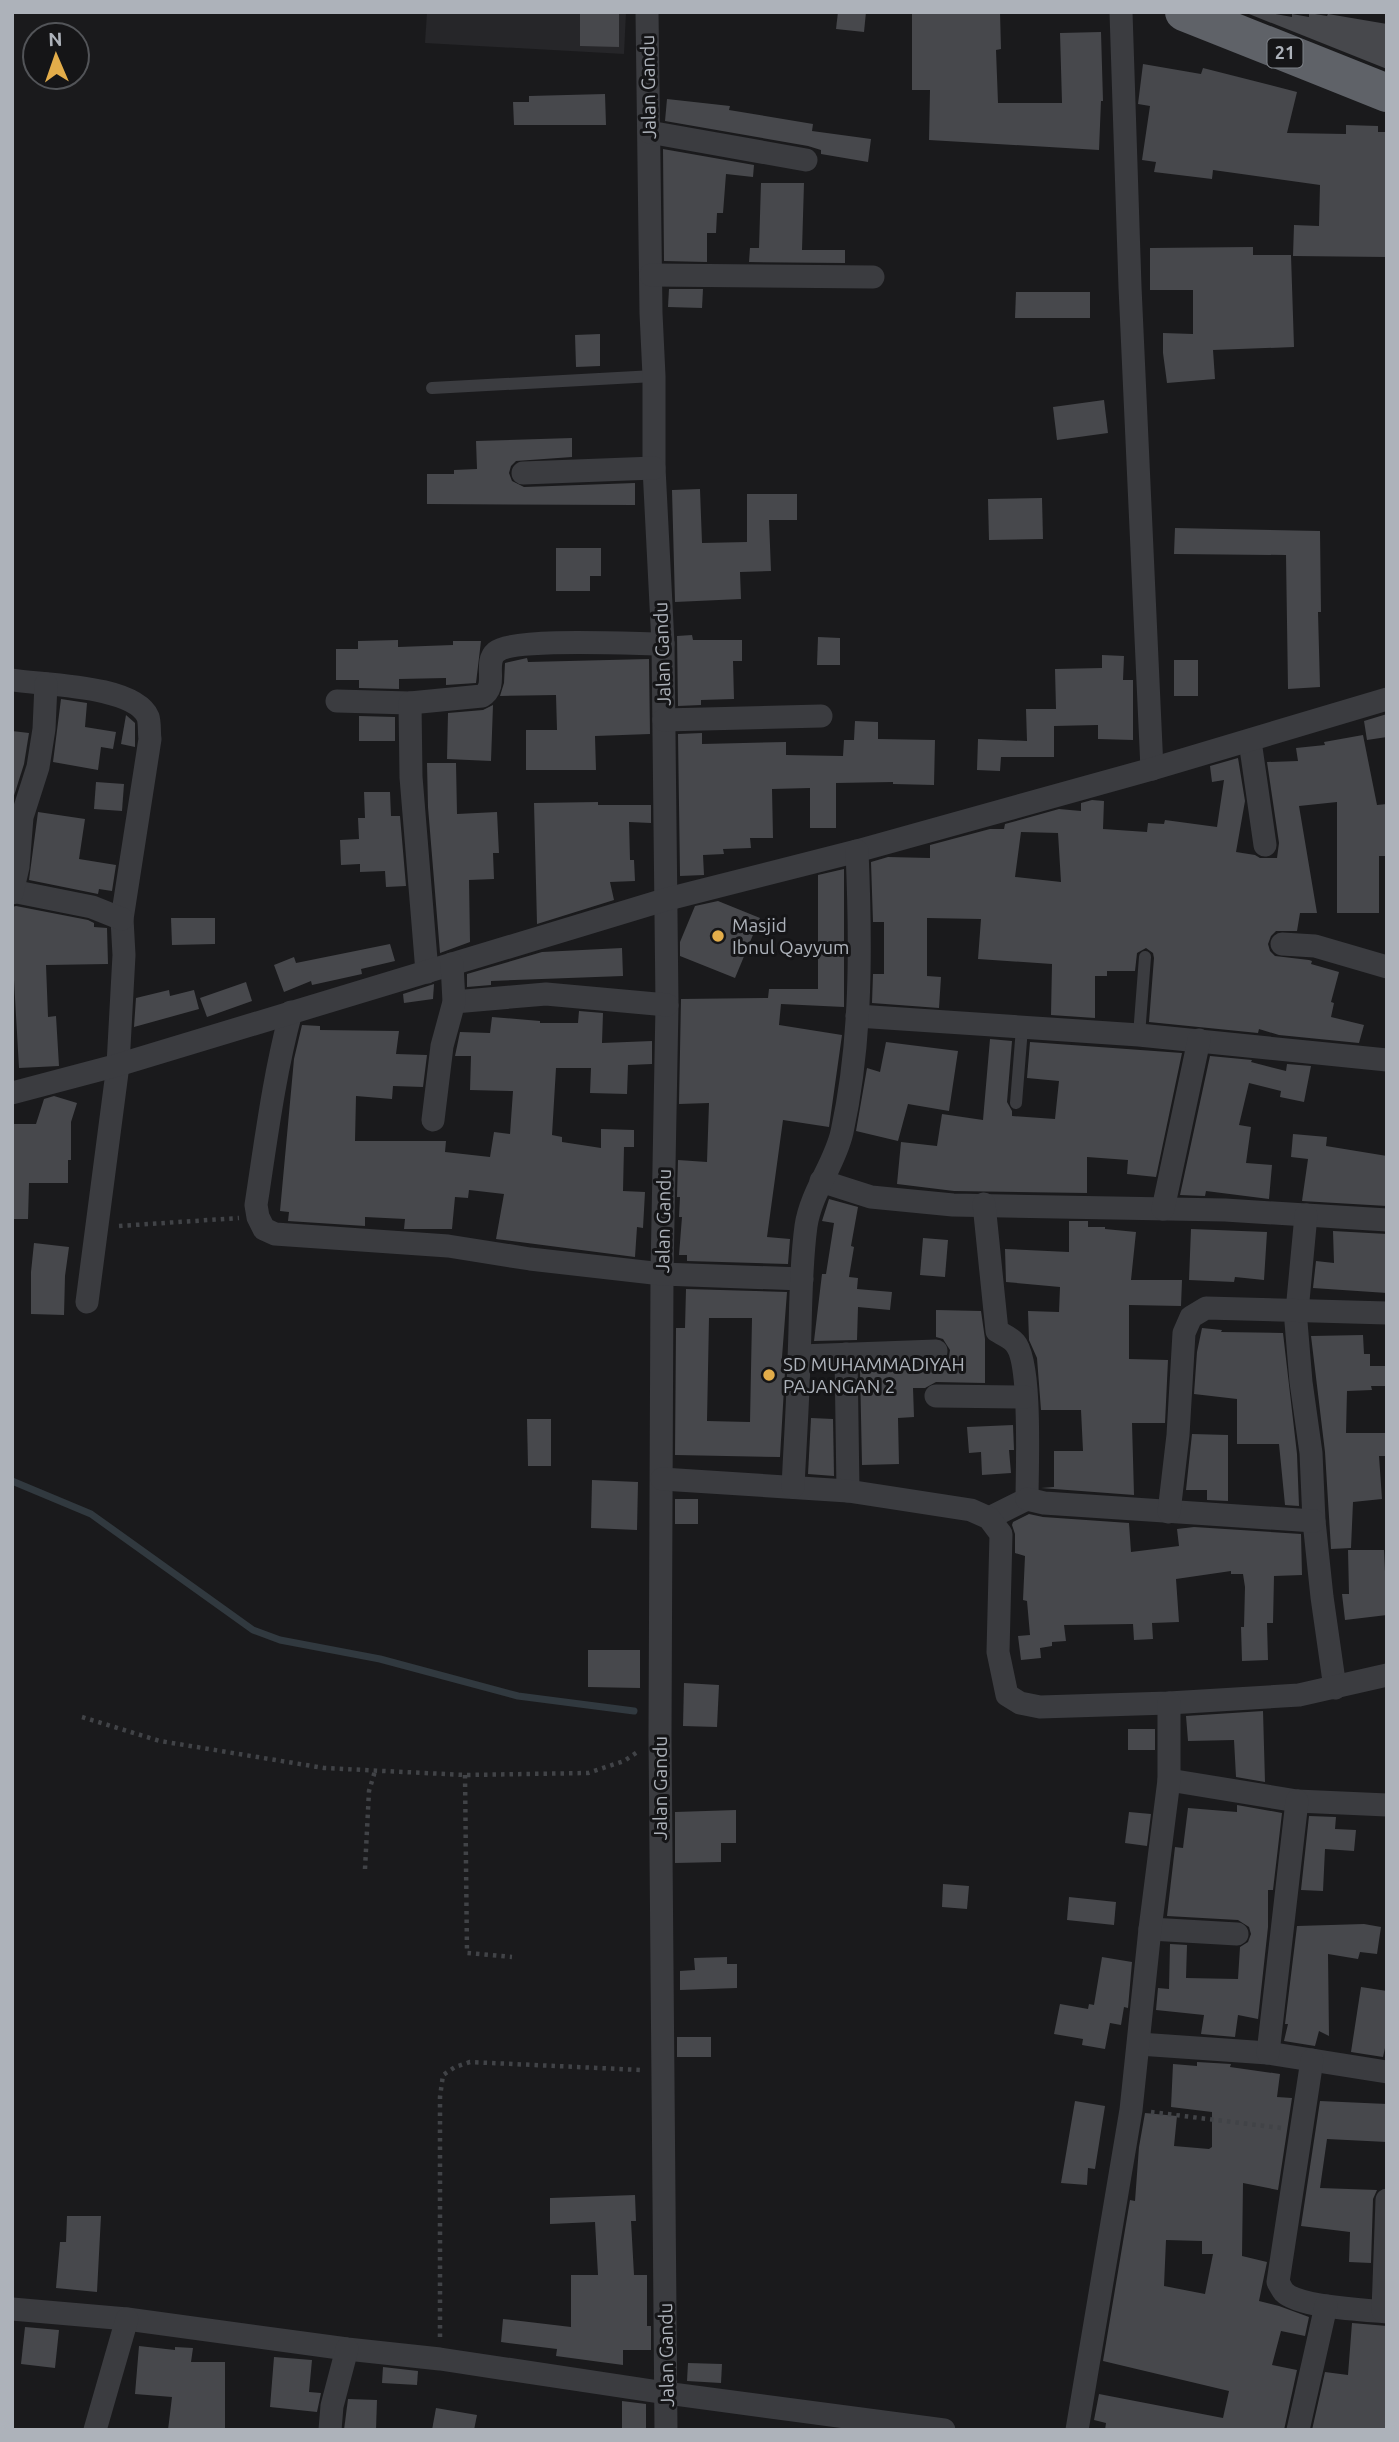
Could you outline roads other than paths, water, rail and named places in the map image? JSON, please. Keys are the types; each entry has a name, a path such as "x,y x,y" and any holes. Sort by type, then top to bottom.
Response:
{"highway":[{"name":"21","path":"1184,12 1387,93"}],"street":[{"name":"Jalan Gandu","path":"647,12 654,468 663,644 667,1005 662,1274 660,1736 666,2430"},
{"path":"1121,12 1152,769"},
{"path":"649,132 806,160"},
{"path":"652,275 873,277"},
{"path":"523,473 654,468"},
{"path":"337,701 410,703 482,696 491,687 492,658 497,650 507,648 554,642 663,644"},
{"path":"12,680 114,693 138,704 148,717 150,739 122,919 124,956 118,1065 88,1303"},
{"path":"46,684 44,729 38,767 22,817 13,892 92,907 122,919"},
{"path":"12,1093 118,1065 664,900 857,851 1152,769 1387,699"},
{"path":"410,703 411,777 427,972"},
{"path":"664,720 821,716"},
{"path":"1250,741 1265,845"},
{"path":"793,1487 800,1356 799,1313 807,1224 821,1181 841,1135 858,1016 857,851"},
{"path":"1282,944 1315,946 1387,967"},
{"path":"433,1121 442,1046 454,1002 452,964"},
{"path":"454,1002 547,994 667,1005"},
{"path":"291,1012 282,1044 256,1205 264,1229 275,1234 448,1246 530,1259 662,1274 802,1279"},
{"path":"858,1016 1139,1035 1387,1060"},
{"path":"1163,1209 1199,1040"},
{"path":"821,1181 871,1197 953,1205 1163,1209 1387,1220"},
{"path":"984,1204 997,1331 1015,1343 1023,1361 1027,1499"},
{"path":"1306,1215 1297,1312 1301,1382 1311,1452 1314,1521 1322,1597 1335,1688"},
{"path":"1169,1512 1178,1435 1184,1334 1191,1317 1206,1308 1387,1313"},
{"path":"800,1356 936,1351"},
{"path":"846,1354 848,1491"},
{"path":"936,1396 1025,1397"},
{"path":"662,1479 848,1491 971,1510 989,1518 1001,1534 998,1652 1007,1695 1020,1703 1040,1707 1300,1695 1387,1675"},
{"path":"989,1518 1027,1499 1044,1503 1314,1521"},
{"path":"1077,2430 1131,2110 1169,1780 1169,1703"},
{"path":"1169,1780 1297,1801 1387,1805"},
{"path":"1268,2053 1297,1801"},
{"path":"1150,1929 1237,1934"},
{"path":"1139,2043 1268,2053 1387,2073"},
{"path":"1312,2060 1279,2282 1282,2291 1292,2297 1326,2306 1385,2312 1387,2200"},
{"path":"1298,2430 1326,2306"},
{"path":"12,2309 127,2319 440,2359 944,2430"},
{"path":"95,2430 127,2319"},
{"path":"330,2430 332,2406 347,2349"}],"lane":[{"path":"432,388 654,376"},
{"path":"1139,1035 1145,957"},
{"path":"1016,1103 1022,1028"}],"waterway":[{"path":"12,1481 91,1514 253,1630 280,1640 380,1659 518,1696 634,1711"}],"place":[{"name":"Masjid Ibnul Qayyum","path":"718,936"},
{"name":"SD MUHAMMADIYAH PAJANGAN 2","path":"769,1375"}]}
